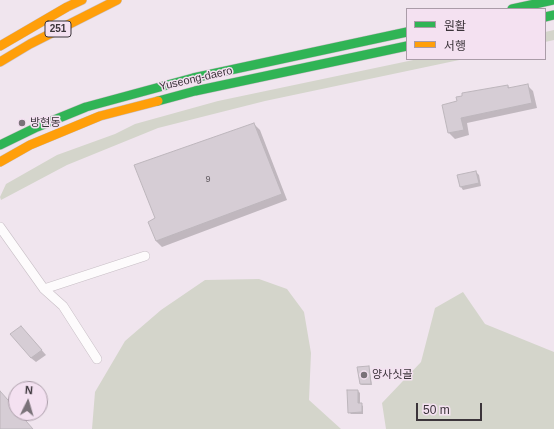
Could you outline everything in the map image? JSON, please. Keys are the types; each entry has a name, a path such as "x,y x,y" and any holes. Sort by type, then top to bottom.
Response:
{"main road":[{"name":"251","path":"0,46 67,7 82,0"},
{"name":"251","path":"0,62 30,44 117,0"},
{"path":"517,8 553,0"},
{"name":"Yuseong-daero","path":"0,145 37,127 86,107 193,78 406,32"},
{"name":"Yuseong-daero","path":"0,162 30,145 100,116 195,90 406,46"}],"street":[{"path":"0,227 44,289 63,306 96,359"},
{"path":"44,289 145,256"}],"shaded area":[{"path":"554,30 554,40 546,42 546,32"},
{"path":"413,60 459,60 265,101 158,128 67,165 1,200 0,197 6,184 57,155 115,134 135,124 218,101"},
{"path":"259,279 287,289 304,312 311,353 309,400 341,429 92,429 95,392 125,341 161,310 205,280"},
{"path":"463,292 485,324 554,352 554,429 386,429 382,403 421,362 435,308"}],"building":[{"path":"528,84 532,103 461,118 464,130 448,133 442,105 457,101 456,97 462,96 462,93 508,85 508,88"},
{"path":"254,123 282,194 156,241 148,222 155,218 134,165"},
{"path":"476,171 479,183 460,187 457,175"},
{"path":"21,326 42,350 31,358 10,334"},
{"name":"양사싯골","path":"369,366 371,384 360,384 357,367"},
{"path":"347,390 358,390 358,403 362,403 362,412 348,413"},
{"path":"0,391 8,400 8,421 26,421 33,429 0,429"}],"traffic: fast":[{"path":"517,8 553,0"},
{"path":"546,17 554,15"},
{"path":"0,145 37,127 86,107 193,78 406,32"},
{"path":"158,101 195,91 406,46"}],"traffic: slow":[{"path":"0,46 67,7 82,0"},
{"path":"0,62 30,44 117,0"},
{"path":"0,162 30,145 100,116 158,101"}],"place":[{"name":"방현동","path":"22,123"},
{"name":"양사싯골","path":"364,375"}]}
